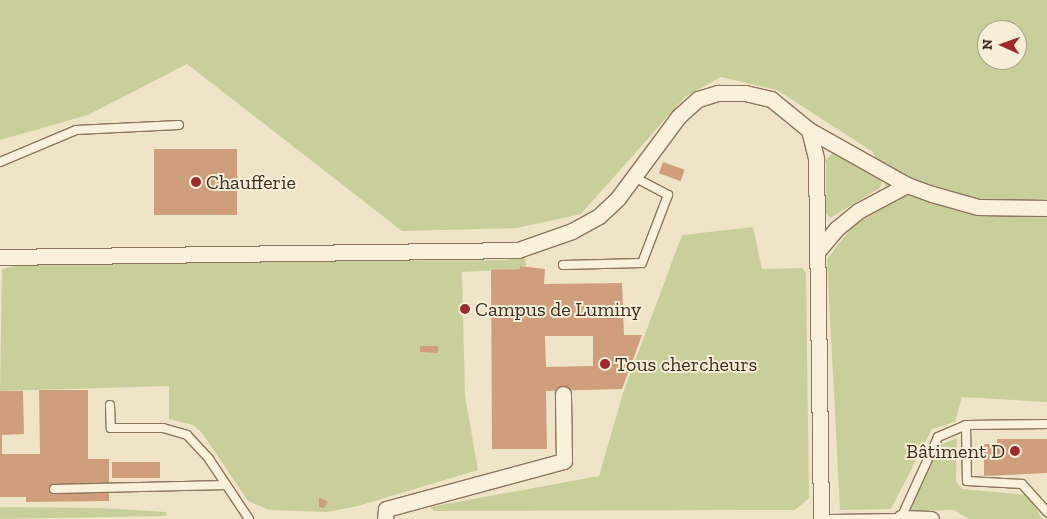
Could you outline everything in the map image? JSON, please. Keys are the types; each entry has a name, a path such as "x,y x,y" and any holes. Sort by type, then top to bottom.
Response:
{"street":[{"path":"0,257 518,250 572,231 599,216 633,176 679,116 698,99 718,93 745,92 771,99 809,130 906,185 978,207 1047,208"},
{"path":"809,130 816,158 821,519"},
{"path":"817,252 836,230 858,211 906,185"},
{"path":"385,519 386,509 564,461 563,394"},
{"path":"901,518 931,519"}],"lane":[{"path":"0,162 76,130 178,125"},
{"path":"563,265 642,263 668,195 633,176"},
{"path":"110,405 111,428 163,428 187,435 226,485 249,519"},
{"path":"966,424 967,481 1022,484 1047,512"},
{"path":"832,519 901,518 938,437 966,424 1047,424"},
{"path":"54,489 226,485"}],"green space":[{"path":"0,0 1047,0 1047,402 962,397 955,422 932,429 891,509 840,510 827,259 851,228 891,201 873,152 777,90 721,77 685,97 581,214 517,228 402,231 187,64 88,115 0,140"},
{"path":"833,152 882,181 880,188 830,218 826,213 826,160"},
{"path":"753,227 762,269 802,268 806,273 809,498 795,510 434,511 430,507 599,476 623,393 682,235"},
{"path":"525,256 526,266 520,266 520,269 462,272 465,396 478,470 358,506 327,512 269,510 248,501 202,433 193,425 169,419 169,386 0,391 2,269 27,263 505,260"},
{"path":"957,438 956,481 962,489 1028,495 1042,519 969,519 954,510 911,511 910,504 940,445"},
{"path":"0,507 100,508 166,512 166,516 0,519"}],"building":[{"name":"Chaufferie","path":"154,149 237,149 237,215 154,215"},
{"path":"663,162 685,170 681,181 659,173"},
{"path":"520,266 545,269 544,284 622,283 624,335 642,335 622,389 546,391 547,449 492,449 491,270 520,269","holes":["545,336 593,336 593,366 546,367"]},
{"path":"420,346 438,346 438,353 420,352"},
{"path":"39,390 88,390 88,459 109,459 109,501 26,502 26,497 0,497 0,391 23,391 24,434 2,435 2,454 40,454"},
{"name":"Bâtiment D","path":"997,439 1047,439 1047,473 984,476 984,444 997,444"},
{"path":"112,462 160,462 160,478 112,478"},
{"path":"319,497 328,502 324,508 319,507"}],"place":[{"name":"Chaufferie","path":"196,182"},
{"name":"Campus de Luminy","path":"465,309"},
{"name":"Tous chercheurs","path":"605,364"},
{"name":"Bâtiment D","path":"1015,451"}]}
